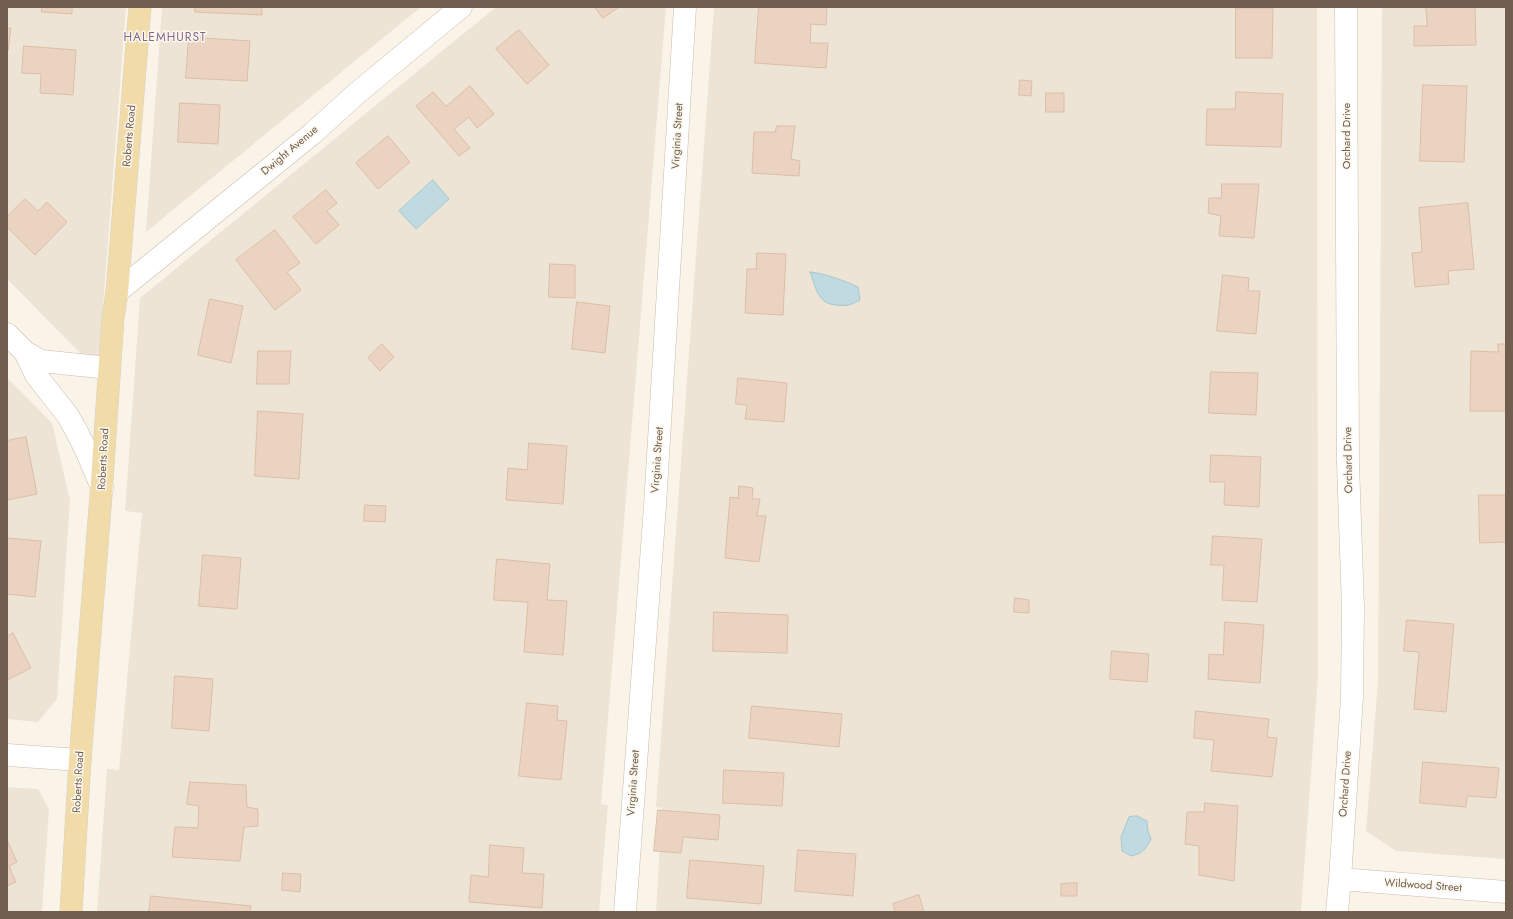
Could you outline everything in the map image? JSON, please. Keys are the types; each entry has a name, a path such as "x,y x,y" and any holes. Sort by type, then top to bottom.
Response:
{"main road":[{"name":"Roberts Road","path":"71,912 80,760 102,488 109,368 113,318 117,292 140,7"}],"street":[{"name":"Dwight Avenue","path":"117,292 312,134 356,94 461,7"},
{"name":"Virginia Street","path":"625,912 655,506 685,7"},
{"name":"Orchard Drive","path":"1337,912 1352,697 1353,608 1348,464 1346,7"},
{"path":"7,334 25,352 41,361 109,368"},
{"path":"25,352 36,375 68,416 76,430 102,488"},
{"path":"7,755 80,760"},
{"name":"Wildwood Street","path":"1340,879 1506,892"}],"shaded area":[{"path":"7,7 126,7 98,371 7,279"},
{"path":"162,7 421,7 146,232"},
{"path":"496,7 666,7 601,804 608,805 599,912 97,912 107,769 119,770 142,513 125,511 140,298"},
{"path":"714,7 1317,7 1318,677 1301,912 656,912 662,808 656,807"},
{"path":"1382,7 1506,7 1506,859 1396,851 1366,831 1378,681"},
{"path":"7,378 52,423 70,500 57,699 38,722 7,719"},
{"path":"7,787 38,789 49,809 42,912 7,912"}],"water":[{"path":"433,180 449,199 416,229 399,211"},
{"path":"810,272 841,280 858,287 860,300 845,305 829,304 821,298 818,293"},
{"path":"1137,816 1147,821 1151,839 1143,850 1138,854 1131,856 1122,851 1121,837 1129,817"}],"building":[{"path":"42,7 72,7 72,14 42,12"},
{"path":"195,7 262,7 262,15 195,12"},
{"path":"595,7 619,7 603,18"},
{"path":"759,7 827,7 826,25 811,24 810,43 828,43 826,68 755,63"},
{"path":"1426,7 1475,7 1476,45 1414,46 1414,26 1427,26"},
{"path":"1236,8 1273,8 1272,58 1236,58"},
{"path":"7,28 11,28 8,51 7,51"},
{"path":"519,30 549,65 527,84 496,49"},
{"path":"189,37 250,41 247,81 186,78"},
{"path":"24,46 76,50 73,95 40,93 41,74 22,73"},
{"path":"1020,80 1032,81 1031,96 1019,95"},
{"path":"1423,85 1467,86 1464,162 1420,161"},
{"path":"470,86 494,114 477,128 469,117 454,129 470,148 459,156 416,106 433,92 446,106"},
{"path":"1236,92 1283,94 1281,147 1206,145 1207,109 1235,109"},
{"path":"1046,93 1064,93 1064,112 1046,112"},
{"path":"180,103 220,105 218,144 178,142"},
{"path":"777,126 795,126 791,159 800,161 799,176 752,173 754,132 775,132"},
{"path":"388,136 410,162 378,189 356,163"},
{"path":"1222,184 1259,184 1254,238 1219,236 1221,216 1208,213 1209,198 1221,198"},
{"path":"326,190 337,203 327,211 339,225 316,244 293,217"},
{"path":"25,199 38,211 47,202 67,222 35,255 7,227 7,217"},
{"path":"1468,203 1474,269 1448,271 1449,284 1415,287 1412,253 1422,252 1419,208"},
{"path":"275,230 300,263 287,272 301,290 275,310 236,260"},
{"path":"757,253 786,254 783,315 745,313 747,269 756,269"},
{"path":"550,264 575,265 575,298 549,297"},
{"path":"1223,275 1249,278 1248,291 1260,291 1256,334 1217,331"},
{"path":"210,299 243,306 231,363 198,355"},
{"path":"577,302 610,306 605,353 572,349"},
{"path":"382,344 394,357 380,371 368,358"},
{"path":"1498,344 1506,344 1506,411 1470,411 1471,351 1498,352"},
{"path":"258,351 291,351 289,384 257,384"},
{"path":"1211,372 1258,373 1256,415 1209,413"},
{"path":"738,378 787,383 784,422 745,419 747,405 736,404"},
{"path":"258,411 303,414 299,479 255,476"},
{"path":"26,437 37,494 7,500 7,441"},
{"path":"529,443 567,446 563,504 506,500 508,468 527,470"},
{"path":"1211,455 1261,457 1259,507 1224,505 1225,482 1210,482"},
{"path":"739,486 753,488 752,499 760,499 757,516 766,516 759,562 725,558 730,497 738,498"},
{"path":"1479,495 1506,495 1506,542 1480,543"},
{"path":"365,505 386,506 385,522 364,521"},
{"path":"1213,536 1262,539 1257,602 1222,600 1224,565 1211,565"},
{"path":"7,538 41,541 35,597 7,594"},
{"path":"203,555 241,558 237,609 199,606"},
{"path":"497,559 550,564 547,600 567,601 563,655 524,652 528,602 494,600"},
{"path":"1015,598 1029,600 1029,613 1014,612"},
{"path":"714,612 788,615 787,653 713,651"},
{"path":"1407,620 1454,624 1446,712 1414,709 1419,652 1404,651"},
{"path":"1225,622 1264,625 1260,683 1208,679 1209,654 1223,655"},
{"path":"13,633 31,668 7,680 7,637"},
{"path":"1112,651 1149,654 1147,682 1110,679"},
{"path":"175,676 213,679 209,731 172,728"},
{"path":"527,703 558,706 557,720 567,721 561,780 519,776"},
{"path":"752,706 842,714 839,747 749,738"},
{"path":"1196,711 1269,719 1267,737 1277,738 1272,777 1211,771 1214,740 1194,738"},
{"path":"1423,762 1499,768 1496,798 1467,796 1466,807 1420,803"},
{"path":"724,770 784,773 782,806 723,803"},
{"path":"190,782 246,785 247,807 258,809 258,826 244,827 240,861 172,857 175,827 198,828 199,806 187,804"},
{"path":"1205,803 1238,806 1234,881 1199,875 1199,846 1185,844 1187,812 1204,812"},
{"path":"658,810 720,815 718,840 683,837 681,853 654,851"},
{"path":"7,840 17,862 9,866 16,882 7,886"},
{"path":"490,845 524,848 522,873 544,874 542,908 469,902 471,875 488,877"},
{"path":"798,850 856,854 853,896 795,891"},
{"path":"690,860 764,866 761,904 687,898"},
{"path":"283,873 301,874 300,892 282,890"},
{"path":"1077,883 1077,896 1061,896 1061,884"},
{"path":"919,895 924,912 895,912 893,904"},
{"path":"151,896 251,906 250,912 149,912"}],"district":[{"name":"HALEMHURST","path":"165,38"}]}
